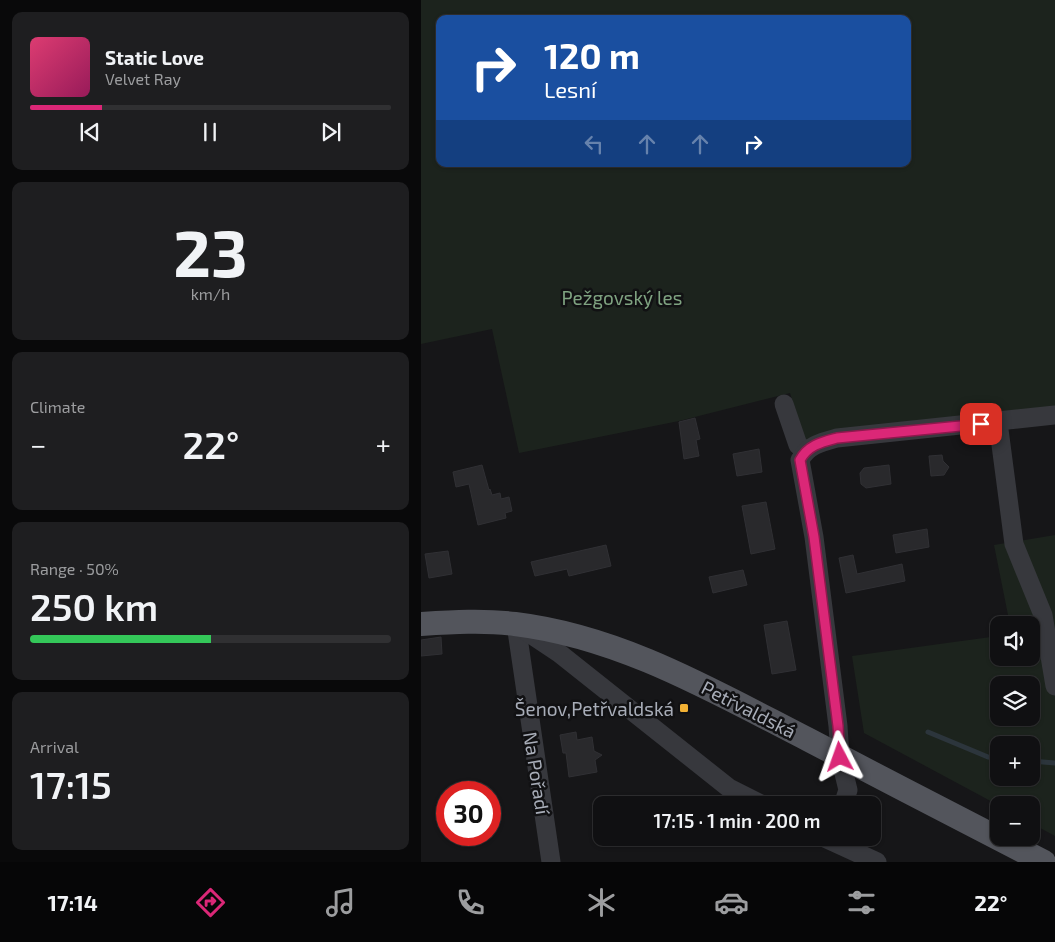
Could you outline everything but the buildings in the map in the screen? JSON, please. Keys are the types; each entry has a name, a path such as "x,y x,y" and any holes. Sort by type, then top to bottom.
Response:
{"main road":[{"name":"Petřvaldská","path":"421,624 463,622 516,624 586,639 666,669 706,687 1044,862"}],"street":[{"path":"784,404 797,445 805,450"},
{"path":"847,796 849,790 840,757 838,726 814,537 800,460 805,450 819,442 837,438 1055,415"},
{"path":"998,422 1014,544 1043,614 1055,686"},
{"path":"516,624 559,653 729,788 745,796"},
{"name":"Na Pořadí","path":"516,624 551,862"},
{"path":"844,846 877,862"}],"green space":[{"name":"Pežgovský les","path":"421,0 1055,0 1055,408 805,440 790,393 679,421 519,453 492,329 421,344"},
{"path":"1055,535 1055,836 1040,828 1040,796 990,796 990,801 864,733 852,656 990,637 990,666 1040,666 1040,616 1008,616 994,545"}],"waterway":[{"path":"928,732 990,757"},
{"path":"1040,762 1055,763"}],"place":[{"name":"Šenov,Petřvaldská","path":"684,708"}],"route":[{"path":"840,757 838,726 814,537 800,460 805,450 819,442 837,438 981,424"}]}
